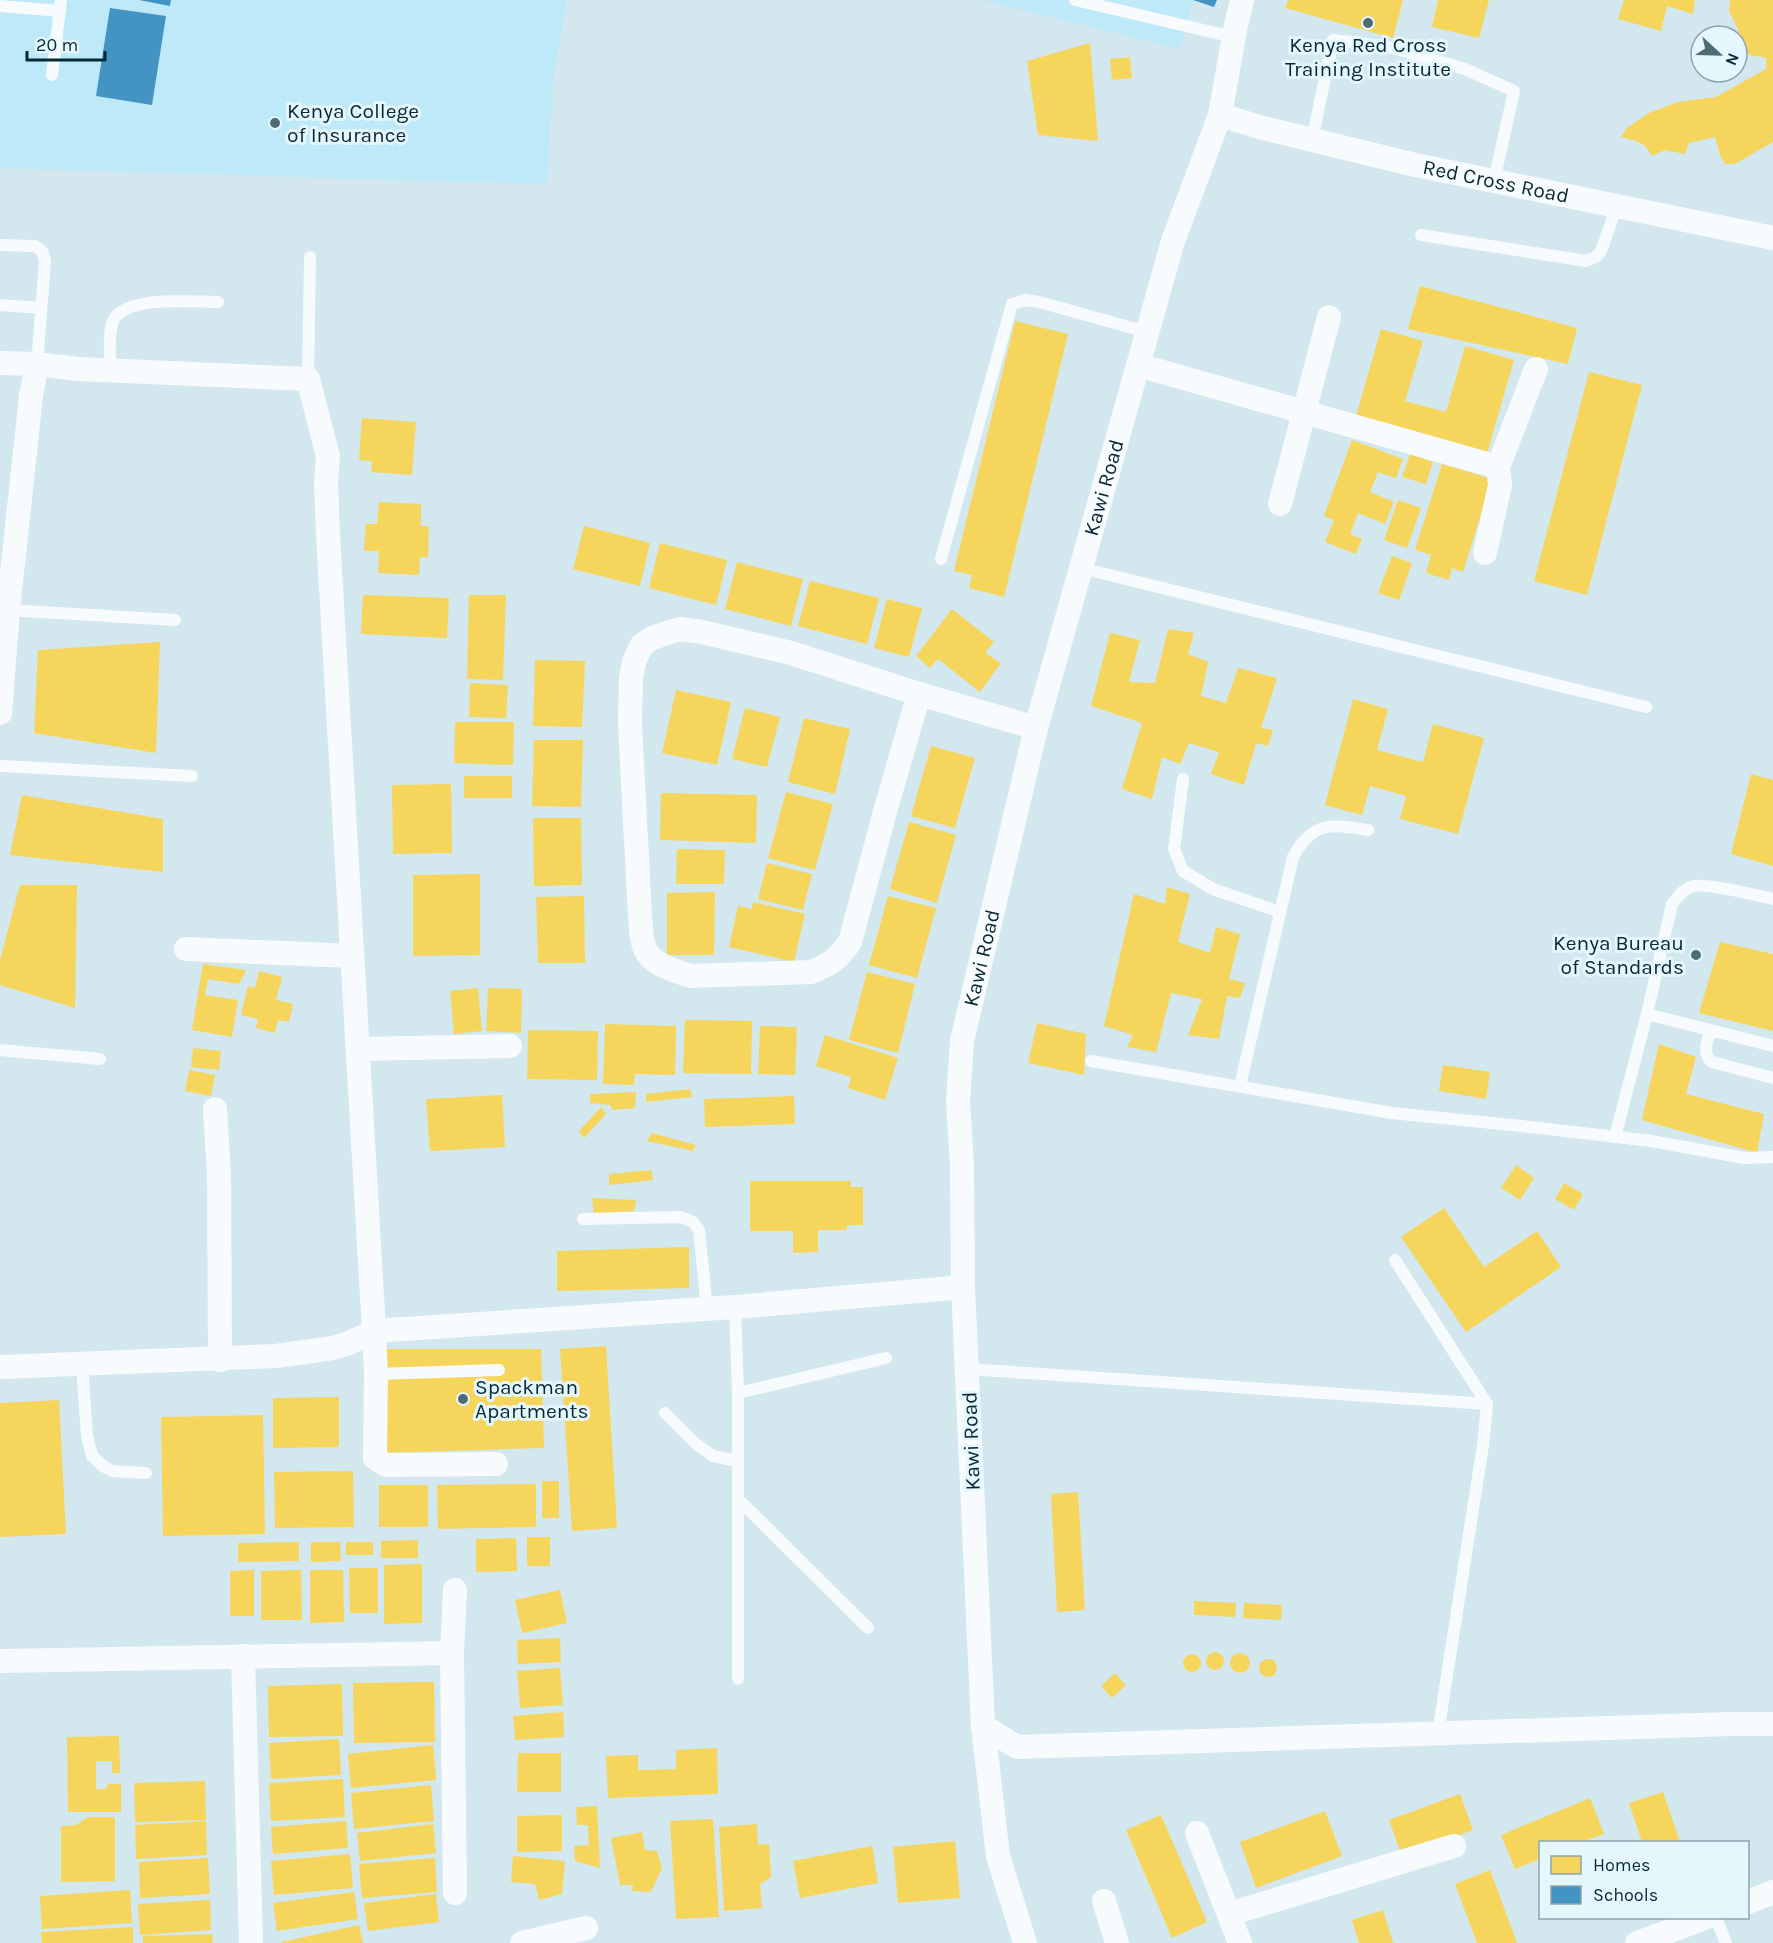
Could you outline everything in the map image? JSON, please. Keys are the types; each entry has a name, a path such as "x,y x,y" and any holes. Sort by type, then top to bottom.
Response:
{"street":[{"name":"Kawi Road","path":"1025,1943 998,1857 983,1726 963,1287 962,1165 958,1101 962,1041 1036,728 1173,241 1220,115 1233,37 1242,0"},
{"name":"Red Cross Road","path":"1220,115 1263,128 1411,164 1773,238"},
{"path":"1280,504 1329,318"},
{"path":"0,363 37,364 78,369 308,379 328,456 326,482 328,536 374,1331 375,1458 386,1466 496,1464"},
{"path":"0,713 8,610 31,396 37,364"},
{"path":"1138,366 1498,466"},
{"path":"1485,553 1500,485 1498,466 1536,369"},
{"path":"919,694 850,942 840,956 828,965 811,972 691,976 651,958 644,947 640,917 630,724 631,678 634,662 641,646 652,638 680,630 702,632 791,653 1036,728"},
{"path":"186,949 352,956"},
{"path":"358,1049 510,1046"},
{"path":"215,1109 219,1186 220,1359"},
{"path":"0,1367 276,1356 333,1348 374,1331 735,1307 963,1287"},
{"path":"454,1893 452,1653 455,1590"},
{"path":"0,1661 452,1653"},
{"path":"243,1656 251,1941"},
{"path":"983,1726 1017,1747 1773,1724"},
{"path":"1197,1833 1229,1914 1237,1942"},
{"path":"1229,1914 1454,1846"},
{"path":"1749,1902 1773,1892"},
{"path":"1104,1901 1117,1943"},
{"path":"1637,1943 1701,1919"},
{"path":"522,1943 586,1928"}],"lane":[{"path":"1075,0 1233,37"},
{"path":"0,6 60,5 52,75"},
{"path":"1312,140 1333,40 1390,47 1465,69 1514,91 1494,181"},
{"path":"1421,235 1586,261 1596,257 1601,251 1617,206"},
{"path":"0,244 35,246 42,251 45,261 37,364"},
{"path":"308,379 310,257"},
{"path":"941,559 1012,304 1025,300 1039,302 1147,332"},
{"path":"110,370 111,334 114,320 123,310 143,303 218,302"},
{"path":"0,305 41,308"},
{"path":"1081,568 1646,707"},
{"path":"8,610 175,620"},
{"path":"0,766 192,776"},
{"path":"1183,779 1174,849 1184,871 1213,889 1280,912"},
{"path":"1240,1086 1293,857 1302,841 1319,829 1333,826 1368,830"},
{"path":"1615,1137 1647,1014 1672,904 1683,891 1693,886 1706,886 1773,899"},
{"path":"1647,1014 1773,1046"},
{"path":"1710,1031 1705,1053 1712,1062 1773,1078"},
{"path":"0,1050 100,1059"},
{"path":"1091,1060 1392,1113 1651,1141 1744,1158 1773,1157"},
{"path":"583,1220 681,1217 693,1222 699,1230 707,1308"},
{"path":"1395,1260 1487,1404 1483,1445 1438,1733"},
{"path":"735,1307 739,1500 738,1679"},
{"path":"738,1393 886,1358"},
{"path":"81,1365 87,1436 92,1455 112,1471 146,1473"},
{"path":"968,1369 1487,1404"},
{"path":"376,1374 499,1371"},
{"path":"664,1413 695,1443 713,1456 738,1461"},
{"path":"739,1500 868,1628"},
{"path":"1717,1919 1726,1943"}],"shaded area":[{"name":"Kenya College of Insurance","path":"0,0 567,0 553,78 547,184 0,168"},
{"path":"983,0 1193,0 1180,49"}],"building: Homes":[{"name":"Kenya Red Cross Training Institute","path":"1288,0 1403,0 1393,38 1285,8"},
{"path":"1438,0 1489,0 1479,38 1432,27"},
{"path":"1624,0 1695,0 1693,14 1667,6 1661,31 1618,19"},
{"path":"1730,0 1773,0 1773,142 1735,164 1725,164 1715,137 1689,143 1685,154 1665,150 1652,156 1645,146 1621,137 1627,128 1649,113 1678,102 1716,97 1739,84 1749,84 1749,79 1766,69 1766,58 1749,54 1749,24 1736,24 1729,11"},
{"path":"1090,43 1098,141 1038,135 1027,61"},
{"path":"1130,57 1132,78 1112,80 1110,59"},
{"path":"1420,286 1577,328 1568,364 1408,329"},
{"path":"1015,321 1068,334 1004,597 969,588 972,575 954,571"},
{"path":"1381,329 1423,341 1405,401 1446,412 1465,346 1514,360 1487,454 1356,416"},
{"path":"1589,372 1642,385 1587,595 1534,581"},
{"path":"362,418 416,422 412,475 371,472 372,461 359,460"},
{"path":"1352,440 1403,459 1396,478 1378,472 1370,492 1394,502 1385,524 1358,513 1350,534 1362,539 1356,554 1325,542 1334,520 1324,516"},
{"path":"1410,454 1433,462 1426,484 1402,477"},
{"path":"1442,464 1492,479 1463,572 1452,568 1449,580 1426,573 1431,555 1415,550"},
{"path":"1398,500 1421,508 1407,548 1384,540"},
{"path":"379,502 421,504 421,526 429,526 428,557 420,557 419,575 378,573 379,551 364,551 366,524 377,524"},
{"path":"584,526 650,543 640,586 573,569"},
{"path":"660,543 727,560 716,605 649,588"},
{"path":"1392,556 1412,563 1399,600 1378,593"},
{"path":"737,562 803,579 791,626 725,609"},
{"path":"810,581 879,598 867,644 798,626"},
{"path":"363,595 449,598 447,638 361,634"},
{"path":"469,595 506,595 503,680 467,679"},
{"path":"887,599 922,608 909,657 874,648"},
{"path":"952,609 994,642 985,653 1001,663 980,692 938,659 930,668 916,656"},
{"path":"1168,629 1194,633 1188,654 1208,662 1201,696 1226,703 1238,668 1277,678 1261,728 1273,730 1268,746 1256,743 1244,785 1211,774 1219,752 1189,743 1180,764 1162,757 1152,799 1122,789 1142,723 1091,706 1110,633 1140,640 1129,682 1155,683"},
{"path":"160,642 156,753 34,733 38,650"},
{"path":"535,660 585,661 582,727 533,726"},
{"path":"470,683 508,685 506,718 469,717"},
{"path":"676,690 731,702 717,765 662,753"},
{"path":"1353,699 1388,709 1377,750 1423,762 1433,724 1484,738 1458,834 1400,819 1406,796 1370,786 1362,815 1325,805"},
{"path":"745,708 780,717 767,767 732,759"},
{"path":"804,718 850,729 835,794 788,782"},
{"path":"455,722 514,722 513,765 454,763"},
{"path":"534,740 583,740 581,807 532,806"},
{"path":"931,746 975,758 955,828 911,816"},
{"path":"1751,774 1773,780 1773,866 1731,854"},
{"path":"464,776 512,776 512,798 464,798"},
{"path":"451,784 452,853 393,854 392,785"},
{"path":"786,792 833,804 815,870 768,858"},
{"path":"661,793 757,795 756,843 660,840"},
{"path":"22,795 163,819 163,872 10,855"},
{"path":"533,818 581,818 582,885 534,886"},
{"path":"909,822 956,835 937,903 890,889"},
{"path":"677,849 725,850 724,884 676,884"},
{"path":"767,863 812,874 803,910 758,899"},
{"path":"480,874 480,955 413,956 413,875"},
{"path":"20,885 77,885 75,1008 0,985 0,960"},
{"path":"1167,887 1190,894 1178,942 1210,953 1216,927 1240,934 1229,979 1245,983 1240,998 1227,996 1219,1039 1188,1035 1202,999 1171,993 1156,1052 1127,1047 1133,1035 1104,1026 1134,894 1165,904"},
{"path":"715,892 714,955 667,955 667,893"},
{"path":"584,896 585,963 538,963 536,897"},
{"path":"888,896 936,908 917,978 869,965"},
{"path":"753,902 805,914 794,962 729,947 738,906 752,909"},
{"path":"1720,942 1773,954 1773,1031 1699,1013"},
{"path":"203,964 246,970 239,984 208,979 205,995 238,1000 232,1037 192,1030"},
{"path":"259,971 282,977 276,1000 293,1004 289,1022 278,1020 275,1033 256,1028 258,1019 241,1015 248,986 255,988"},
{"path":"867,972 915,984 898,1053 849,1040"},
{"path":"478,988 482,1031 454,1034 450,991"},
{"path":"488,988 522,989 521,1033 486,1031"},
{"path":"685,1020 752,1021 751,1074 683,1073"},
{"path":"1037,1023 1086,1034 1084,1075 1028,1063"},
{"path":"605,1024 676,1026 675,1075 635,1074 634,1085 603,1084"},
{"path":"760,1026 797,1027 795,1075 758,1074"},
{"path":"528,1030 598,1031 597,1080 527,1079"},
{"path":"825,1035 898,1058 885,1100 848,1088 851,1077 816,1066"},
{"path":"1659,1044 1696,1057 1686,1094 1764,1114 1757,1153 1642,1120"},
{"path":"193,1048 221,1051 219,1070 191,1067"},
{"path":"1443,1065 1490,1072 1486,1099 1439,1091"},
{"path":"189,1070 215,1075 211,1096 185,1091"},
{"path":"690,1089 692,1097 646,1102 646,1094"},
{"path":"636,1092 635,1108 613,1110 610,1105 590,1103 590,1094"},
{"path":"502,1095 505,1147 430,1151 426,1099"},
{"path":"794,1096 795,1124 705,1127 704,1099"},
{"path":"601,1107 606,1114 584,1138 579,1131"},
{"path":"652,1133 696,1145 693,1151 647,1141"},
{"path":"1516,1165 1534,1178 1520,1200 1501,1188"},
{"path":"651,1170 653,1180 609,1185 609,1174"},
{"path":"750,1181 851,1181 851,1187 863,1187 863,1225 847,1225 847,1230 818,1230 818,1252 793,1253 793,1231 750,1231"},
{"path":"1564,1183 1583,1194 1574,1210 1555,1199"},
{"path":"592,1198 636,1200 634,1211 594,1214"},
{"path":"1444,1208 1484,1267 1537,1231 1561,1267 1466,1332 1401,1237"},
{"path":"689,1247 689,1288 557,1291 557,1251"},
{"path":"606,1346 617,1528 572,1531 560,1349"},
{"name":"Spackman Apartments","path":"382,1349 541,1349 544,1448 383,1453"},
{"path":"339,1397 339,1447 273,1448 273,1398"},
{"path":"59,1400 66,1534 0,1537 0,1403"},
{"path":"263,1415 265,1534 163,1536 161,1417"},
{"path":"353,1471 354,1527 275,1528 274,1472"},
{"path":"542,1481 559,1481 559,1518 542,1518"},
{"path":"536,1484 536,1527 438,1529 437,1485"},
{"path":"379,1485 428,1485 428,1527 379,1527"},
{"path":"1078,1492 1085,1610 1057,1612 1051,1494"},
{"path":"527,1537 550,1537 550,1566 527,1566"},
{"path":"516,1538 517,1571 476,1572 476,1539"},
{"path":"418,1540 418,1558 381,1558 381,1541"},
{"path":"299,1542 299,1561 238,1562 238,1543"},
{"path":"311,1542 340,1542 341,1561 311,1562"},
{"path":"346,1542 373,1542 373,1555 346,1555"},
{"path":"422,1564 422,1623 384,1624 384,1565"},
{"path":"349,1568 378,1568 378,1613 350,1613"},
{"path":"254,1570 254,1616 230,1616 230,1571"},
{"path":"301,1570 302,1620 261,1620 261,1571"},
{"path":"310,1570 343,1570 344,1622 310,1623"},
{"path":"560,1590 567,1623 522,1633 515,1600"},
{"path":"1194,1601 1236,1603 1235,1617 1194,1615"},
{"path":"1244,1603 1282,1605 1281,1620 1243,1618"},
{"path":"560,1638 561,1662 518,1664 517,1640"},
{"path":"1215,1652 1221,1655 1224,1661 1221,1667 1215,1670 1209,1667 1206,1661 1209,1655"},
{"path":"1240,1653 1247,1656 1250,1663 1247,1670 1240,1673 1233,1670 1230,1663 1233,1656"},
{"path":"1188,1654 1196,1654 1201,1659 1199,1670 1188,1672 1183,1667 1183,1659"},
{"path":"1264,1659 1272,1659 1277,1664 1275,1675 1264,1677 1259,1672 1259,1664"},
{"path":"560,1668 563,1705 520,1708 517,1671"},
{"path":"1115,1673 1126,1685 1112,1698 1101,1686"},
{"path":"434,1682 435,1742 354,1743 353,1683"},
{"path":"342,1684 343,1736 269,1737 268,1686"},
{"path":"563,1712 564,1737 515,1740 513,1716"},
{"path":"119,1736 120,1773 112,1773 112,1761 96,1761 96,1789 106,1789 108,1784 121,1784 121,1812 68,1812 67,1737"},
{"path":"339,1739 341,1775 271,1779 269,1743"},
{"path":"433,1745 436,1780 351,1788 348,1754"},
{"path":"717,1748 718,1794 608,1798 606,1756 638,1755 638,1770 676,1769 676,1750"},
{"path":"518,1753 561,1753 561,1792 517,1792"},
{"path":"343,1779 345,1817 271,1821 269,1783"},
{"path":"205,1781 206,1820 135,1822 134,1783"},
{"path":"431,1785 434,1821 354,1829 351,1793"},
{"path":"1663,1792 1680,1841 1642,1841 1629,1803"},
{"path":"1460,1794 1473,1830 1402,1856 1389,1820"},
{"path":"1590,1798 1604,1834 1585,1841 1539,1841 1539,1859 1515,1869 1501,1835"},
{"path":"597,1806 600,1868 575,1861 574,1846 589,1845 588,1825 577,1825 576,1807"},
{"path":"1325,1811 1342,1856 1256,1888 1240,1842"},
{"path":"562,1815 562,1851 517,1852 517,1816"},
{"path":"1161,1815 1207,1922 1172,1938 1126,1830"},
{"path":"88,1817 115,1817 115,1881 61,1882 61,1826 76,1825"},
{"path":"713,1819 719,1917 676,1919 670,1821"},
{"path":"206,1821 207,1855 136,1859 135,1825"},
{"path":"346,1821 348,1848 273,1854 271,1827"},
{"path":"433,1824 436,1853 360,1861 357,1833"},
{"path":"757,1824 758,1845 769,1844 771,1877 760,1884 762,1908 724,1911 719,1827"},
{"path":"642,1832 645,1850 657,1851 662,1868 651,1892 632,1891 633,1885 620,1885 611,1838"},
{"path":"955,1841 960,1898 898,1903 893,1847"},
{"path":"872,1846 878,1883 800,1898 793,1861"},
{"path":"350,1854 353,1888 274,1895 271,1861"},
{"path":"513,1856 565,1861 562,1894 539,1900 535,1884 511,1882"},
{"path":"208,1858 210,1894 140,1898 139,1862"},
{"path":"435,1858 437,1892 362,1898 359,1864"},
{"path":"1490,1870 1517,1943 1477,1943 1455,1884"},
{"path":"130,1890 132,1923 42,1929 40,1896"},
{"path":"354,1892 358,1919 277,1931 273,1903"},
{"path":"436,1894 439,1922 368,1931 364,1903"},
{"path":"210,1900 211,1930 140,1935 138,1904"},
{"path":"1383,1910 1393,1943 1359,1943 1352,1920"},
{"path":"359,1925 363,1943 282,1943 282,1942"},
{"path":"133,1927 133,1943 42,1943 41,1932"},
{"path":"212,1934 213,1943 143,1943 143,1936"}],"building: Schools":[{"path":"139,0 171,0 170,6"},
{"path":"1193,0 1217,0 1214,7"},
{"path":"110,8 166,16 152,105 96,96"}],"place":[{"name":"Kenya Red Cross Training Institute","path":"1368,23"},
{"name":"Kenya College of Insurance","path":"275,123"},
{"name":"Kenya Bureau of Standards","path":"1696,955"},
{"name":"Spackman Apartments","path":"463,1399"}]}
